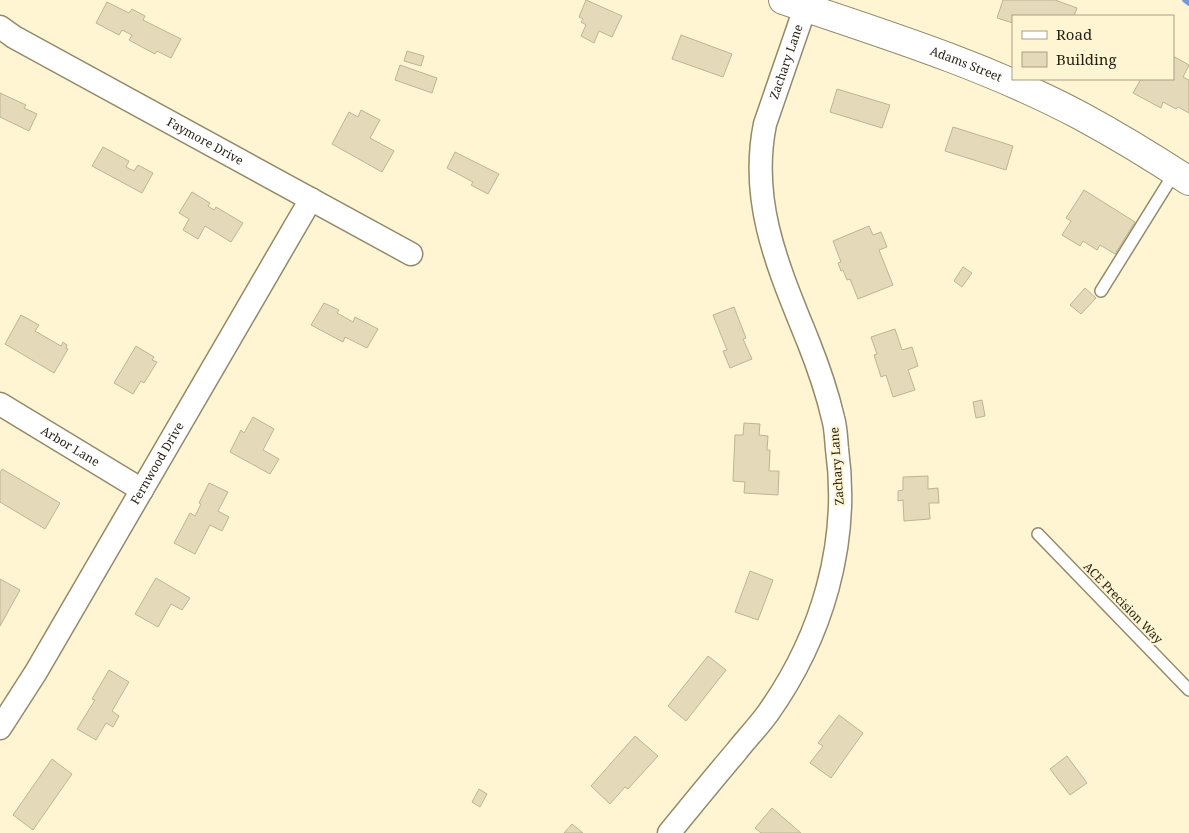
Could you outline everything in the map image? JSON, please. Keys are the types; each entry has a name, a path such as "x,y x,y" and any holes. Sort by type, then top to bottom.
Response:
{"street":[{"name":"Adams Street","path":"794,4 897,39 1004,80 1081,116 1182,176"},
{"name":"Zachary Lane","path":"669,833 768,714 790,678 809,640 825,600 835,556 841,514 840,468 834,420 822,376 775,256 767,226 760,185 761,144 794,4"},
{"name":"Faymore Drive","path":"0,27 14,37 411,254"},
{"name":"Fernwood Drive","path":"0,728 36,672 311,199"},
{"name":"Arbor Lane","path":"0,404 142,490"}],"lane":[{"path":"1101,291 1182,176"},
{"name":"ACE Precision Way","path":"1038,534 1189,690"}],"building":[{"path":"586,0 622,16 612,37 599,31 594,43 581,36 586,25 581,22 583,19 579,17"},
{"path":"1003,0 1055,0 1077,8 1074,15 1012,15 1012,23 997,18"},
{"path":"107,2 129,13 132,9 145,16 143,20 181,39 171,58 157,51 155,54 129,40 132,35 122,30 119,35 96,23"},
{"path":"681,35 732,54 723,77 672,59"},
{"path":"407,51 424,56 421,66 404,61"},
{"path":"1174,57 1189,65 1183,77 1189,80 1189,113 1163,102 1161,108 1133,93 1140,80 1174,80"},
{"path":"400,65 437,78 432,93 395,80"},
{"path":"837,89 890,105 882,128 830,112"},
{"path":"0,93 26,105 24,108 37,114 29,131 0,117"},
{"path":"361,110 380,120 370,138 394,151 382,172 332,144 349,112 358,117"},
{"path":"953,127 1013,146 1006,170 945,151"},
{"path":"103,147 129,161 126,167 134,171 138,165 153,173 142,193 92,166"},
{"path":"455,152 499,174 488,194 471,185 473,182 447,168"},
{"path":"1084,190 1135,222 1115,254 1100,245 1097,250 1083,241 1080,246 1062,235 1071,221 1066,218"},
{"path":"192,192 210,203 208,206 214,210 216,207 243,223 231,242 205,226 198,239 183,230 189,219 179,213"},
{"path":"869,226 873,235 881,232 887,247 879,250 893,285 858,299 850,279 847,280 843,270 841,271 838,263 841,262 833,241"},
{"path":"963,267 972,273 962,287 954,281"},
{"path":"1085,288 1096,298 1081,314 1070,305"},
{"path":"324,303 339,310 337,313 353,322 355,317 378,329 367,348 345,337 343,342 311,325"},
{"path":"734,307 746,338 743,339 752,359 730,368 723,351 727,350 713,315"},
{"path":"21,315 39,325 35,331 61,346 63,342 67,345 66,348 68,349 54,373 5,344"},
{"path":"895,329 902,350 912,347 918,366 908,370 915,390 893,397 886,375 881,377 874,355 877,354 871,337"},
{"path":"136,346 154,357 152,360 157,362 144,383 141,381 133,394 114,383"},
{"path":"982,400 985,416 976,418 973,402"},
{"path":"253,417 274,429 263,450 279,459 270,474 230,452 241,430 244,433"},
{"path":"744,423 760,424 759,435 768,436 767,450 770,450 769,471 779,471 778,495 744,493 745,482 733,481 735,435 743,435"},
{"path":"2,469 60,503 45,529 0,502 0,473"},
{"path":"928,476 928,489 938,488 939,503 929,503 930,519 904,521 903,500 898,501 898,491 903,490 903,477"},
{"path":"209,483 228,492 218,511 229,517 222,531 210,525 195,554 174,543 190,513 195,516"},
{"path":"750,571 773,580 758,620 735,612"},
{"path":"156,578 190,598 182,610 171,604 158,627 135,614"},
{"path":"0,579 20,590 0,626"},
{"path":"708,656 726,670 686,721 668,706"},
{"path":"109,670 129,682 112,711 119,716 113,727 106,723 96,740 77,729 95,700 92,699"},
{"path":"839,715 863,733 831,778 810,763 823,746 818,743"},
{"path":"635,736 658,756 628,789 625,787 610,804 591,786"},
{"path":"1067,756 1087,783 1070,795 1050,769"},
{"path":"52,759 72,774 33,830 13,815"},
{"path":"479,789 487,794 480,807 472,802"},
{"path":"772,808 801,833 761,833 755,828"},
{"path":"572,824 583,833 564,833"}],"waterway":[{"path":"1185,0 1189,3"}]}
